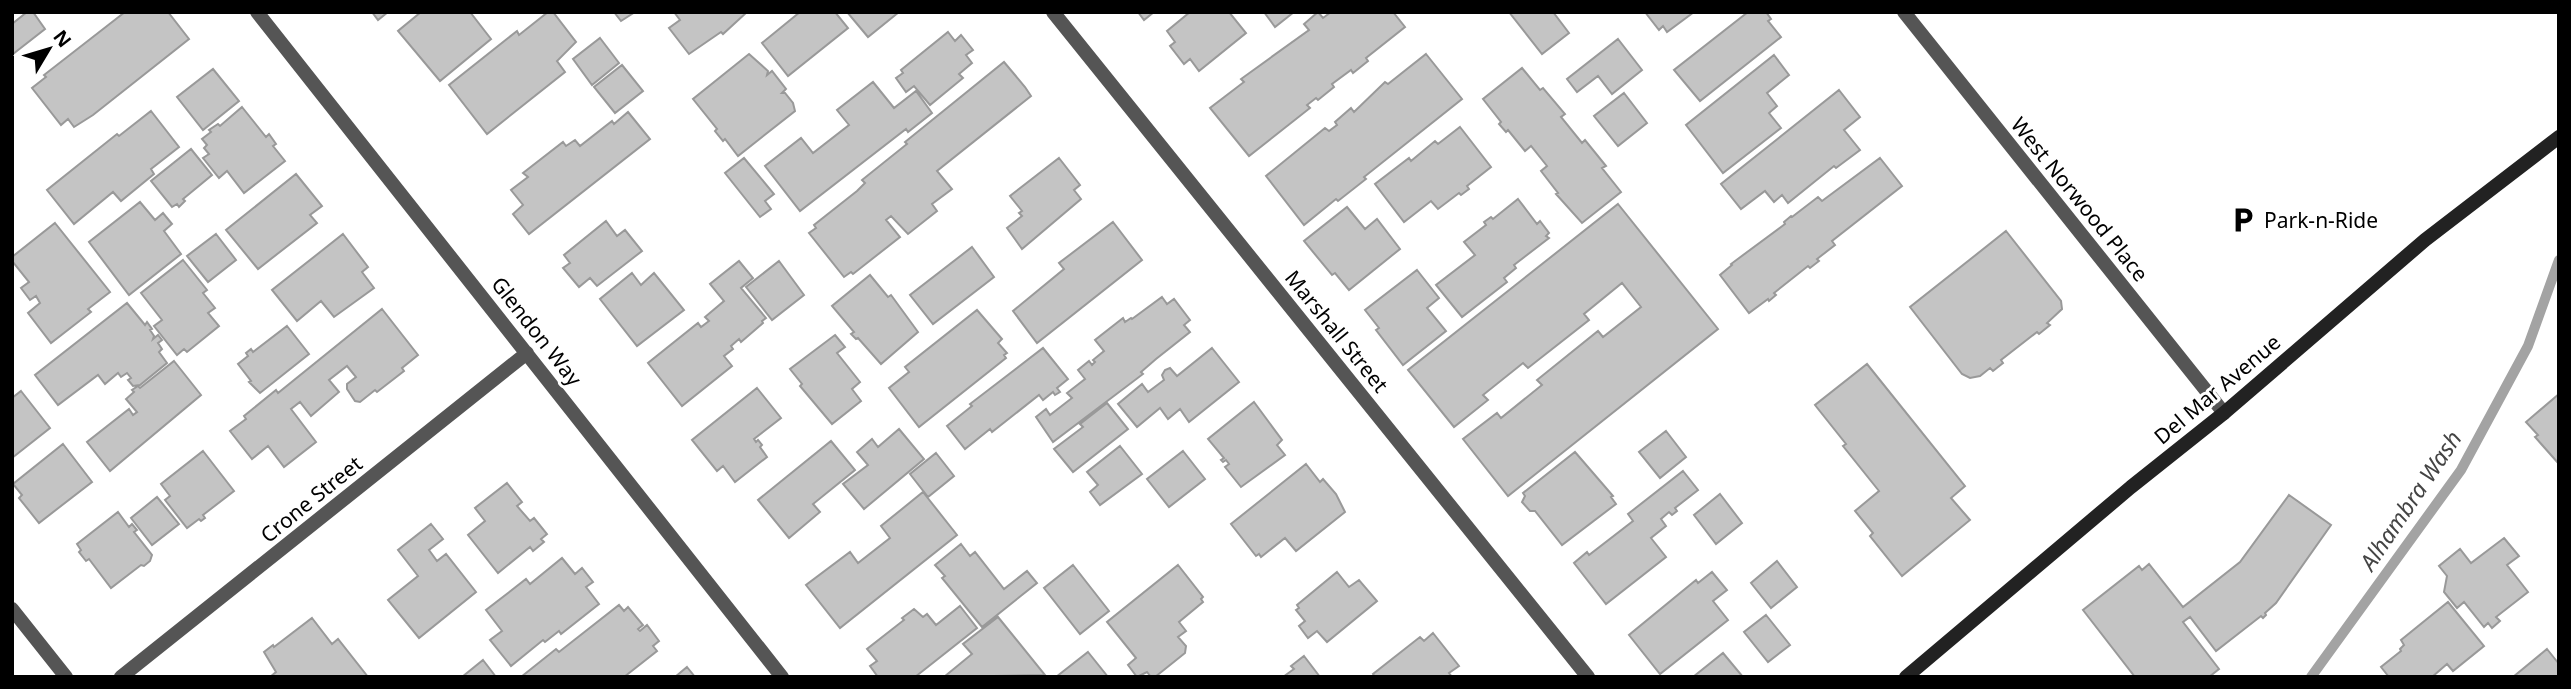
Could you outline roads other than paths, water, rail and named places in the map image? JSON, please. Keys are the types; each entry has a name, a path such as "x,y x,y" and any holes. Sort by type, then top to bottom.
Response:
{"main road":[{"name":"Del Mar Avenue","path":"1906,677 2131,487 2224,413 2426,240 2559,137"}],"street":[{"name":"Glendon Way","path":"257,12 782,677"},
{"name":"Marshall Street","path":"1053,12 1588,677"},
{"name":"West Norwood Place","path":"1903,12 2224,413"},
{"name":"Crone Street","path":"121,677 527,353"},
{"path":"12,609 66,677"}],"waterway":[{"name":"Alhambra Wash","path":"2311,677 2461,470 2528,346 2559,260"}],"place":[{"name":"Park-n-Ride","path":"2243,220"}]}
